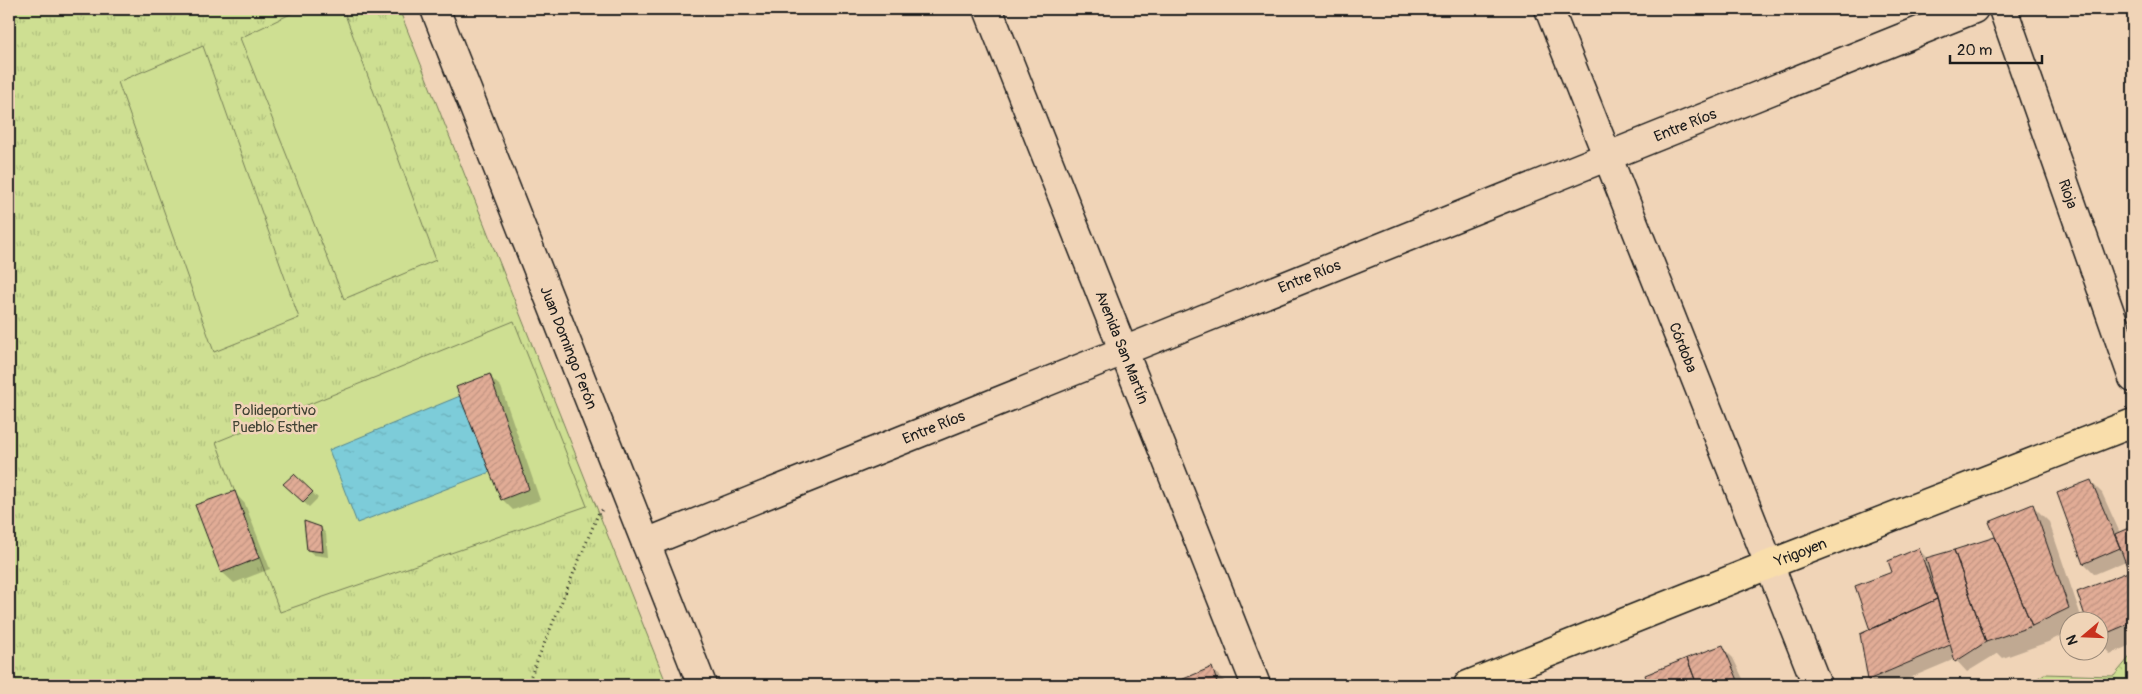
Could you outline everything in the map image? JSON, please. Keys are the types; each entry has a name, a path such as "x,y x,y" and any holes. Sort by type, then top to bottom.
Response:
{"main road":[{"name":"Yrigoyen","path":"1468,685 1768,565 2133,423"}],"street":[{"name":"Juan Domingo Perón","path":"435,9 702,685"},
{"name":"Avenida San Martín","path":"988,9 1256,685"},
{"name":"Córdoba","path":"1549,9 1817,685"},
{"name":"Entre Ríos","path":"646,543 1974,9"},
{"name":"Rioja","path":"2003,9 2133,378"}],"path":[{"path":"527,685 599,512 629,500"}],"green space":[{"name":"Polideportivo Pueblo Esther","path":"18,9 399,9 667,685 9,685 9,12"},
{"path":"301,9 343,9 436,260 344,299 240,38"},
{"path":"203,46 299,318 214,352 118,82"},
{"path":"514,321 587,506 280,612 216,442"},
{"path":"2133,653 2133,685 2028,685 2044,674 2114,676"}],"water":[{"path":"460,396 490,472 357,523 329,450"}],"building":[{"path":"490,374 529,489 501,500 456,387"},
{"path":"294,474 313,492 303,502 283,484"},
{"path":"2091,480 2120,548 2083,564 2057,493"},
{"path":"235,491 259,558 221,573 195,505"},
{"path":"2033,504 2069,608 2032,626 1989,522"},
{"path":"304,521 321,527 323,552 307,550"},
{"path":"2133,526 2133,570 2129,572 2115,534"},
{"path":"1995,537 2032,626 1986,642 1954,550"},
{"path":"1919,548 1937,599 1870,630 1855,586 1892,572 1888,561"},
{"path":"1954,550 1986,642 1955,662 1926,558"},
{"path":"2133,570 2133,622 2110,632 2110,612 2084,612 2077,592"},
{"path":"1937,599 1950,645 1868,680 1860,634"},
{"path":"1723,645 1740,685 1697,685 1687,658"},
{"path":"1687,658 1697,685 1649,685 1645,675"},
{"path":"1212,667 1218,685 1169,685"}]}
